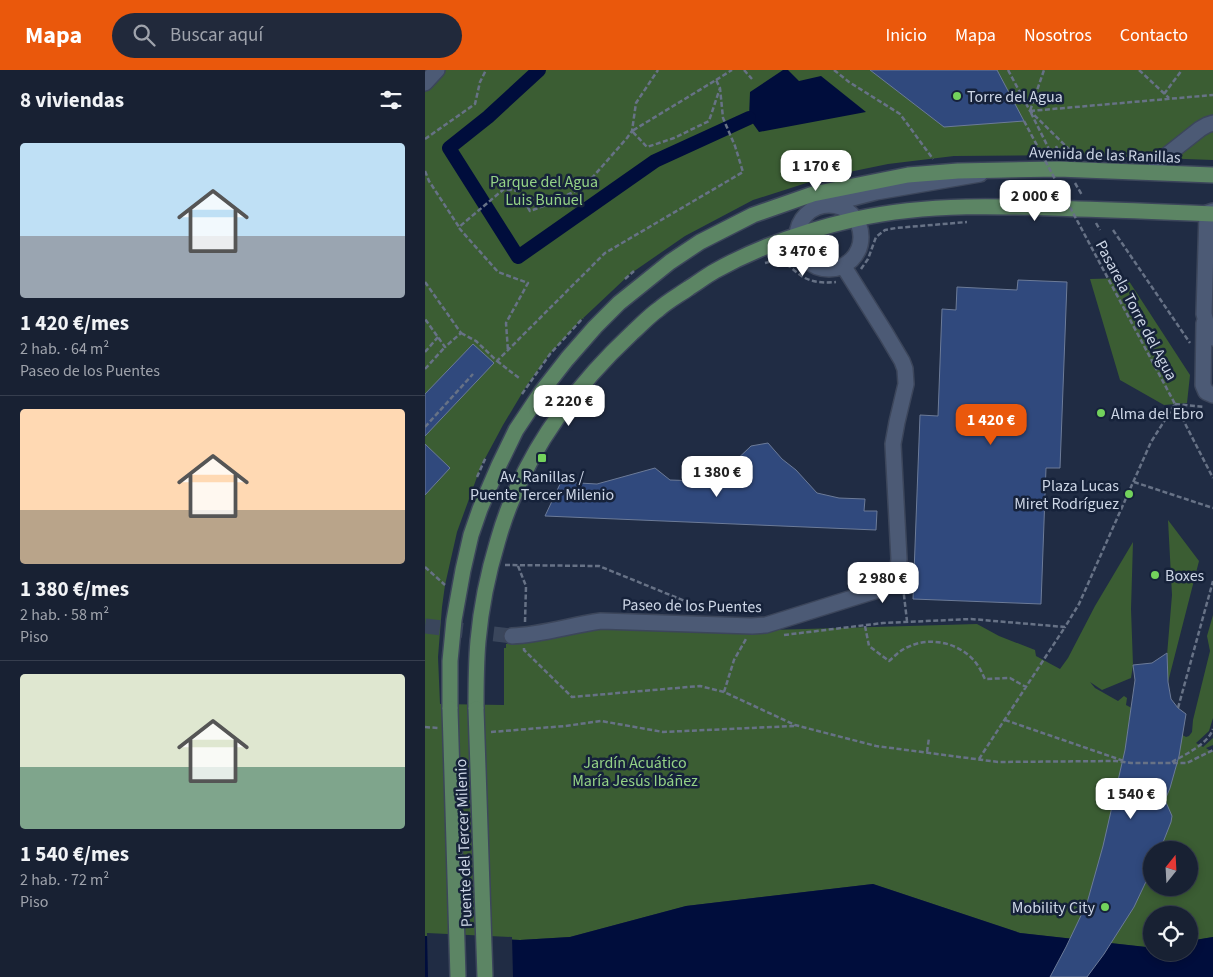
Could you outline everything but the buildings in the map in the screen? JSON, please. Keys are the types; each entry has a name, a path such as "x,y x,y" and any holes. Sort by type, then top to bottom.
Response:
{"main road":[{"name":"Avenida de las Ranillas","path":"449,709 450,661 454,620 471,535 479,509 516,430 567,358 595,327 619,303 670,262 700,242 753,215 813,194 908,175 996,170 1072,162 1153,172 1209,176"},
{"name":"Avenida de las Ranillas","path":"476,709 481,610 492,561 505,518 518,485 547,432 589,378 611,353 659,309 714,272 755,251 796,236 841,209 910,210 1031,206 1211,212"},
{"name":"Puente del Tercer Milenio","path":"449,709 458,977"},
{"name":"Puente del Tercer Milenio","path":"476,709 485,977"}],"street":[{"path":"425,83 437,70"},
{"path":"1153,172 1162,159 1200,128 1213,123"},
{"name":"Avenida de las Ranillas","path":"796,236 804,216 817,207 841,209 876,192 974,176 996,170"},
{"name":"Avenida de las Ranillas","path":"813,194 827,197 841,209"},
{"path":"796,236 802,256 815,267 847,272 851,261 861,246 861,232 841,209"},
{"path":"1208,401 1203,385 1203,362 1211,212"},
{"name":"Paseo de los Puentes","path":"518,636 601,621 766,625 878,590 889,582 897,570 899,559 893,444 906,384 905,369 902,361 847,272"},
{"path":"1205,314 1207,330 1213,338"}],"path":[{"path":"425,138 475,104 486,70"},
{"path":"657,70 636,103 632,131 647,148 674,138 709,121 720,88"},
{"path":"459,227 504,189 517,191 530,211 584,187 632,131 732,70"},
{"path":"744,70 752,79"},
{"path":"834,70 849,82 900,114 933,159"},
{"path":"1008,70 1049,149 1040,152"},
{"path":"1030,111 1044,70"},
{"path":"1139,70 1169,98"},
{"path":"1164,94 1182,70"},
{"path":"497,361 605,252 743,172 735,146 723,118 720,88 716,80"},
{"path":"1030,111 1213,95"},
{"path":"1030,111 1072,162 1089,209 1100,230"},
{"name":"Pasarela Torre del Agua","path":"1024,121 1213,478"},
{"path":"1056,146 1072,162"},
{"path":"425,171 459,227 498,272 528,283 506,323 508,351"},
{"path":"765,263 786,264 804,278 818,282 836,282 847,272 856,273 865,264 874,242 880,233 885,230 976,222"},
{"path":"1078,223 1097,224"},
{"path":"1113,230 1203,362"},
{"path":"425,282 461,333 476,341 519,378"},
{"path":"425,319 445,347"},
{"path":"425,369 461,333"},
{"path":"425,352 438,337"},
{"path":"425,428 473,374"},
{"path":"979,760 1079,604 1151,442 1175,404 1208,401"},
{"path":"1133,482 1213,508"},
{"path":"505,565 599,566 714,613"},
{"path":"425,566 445,585"},
{"path":"518,566 526,586 518,636 524,650 572,697 700,686 724,692 795,725 876,746 998,762 1117,761 1131,763 1187,763 1213,750"},
{"path":"1178,708 1213,580"},
{"path":"783,635 896,622 971,619 1065,627"},
{"path":"865,626 869,646 889,661 909,646 925,641 942,642 957,647 968,655 979,667 985,679 1010,678 1026,687"},
{"path":"724,692 734,660 745,639"},
{"path":"1005,720 1131,763"},
{"path":"483,732 565,726 601,721 663,732 795,725"},
{"path":"425,727 445,728"},
{"path":"1172,762 1203,742 1211,735 1213,729"},
{"path":"927,752 929,738"}],"green space":[{"path":"425,70 1213,70 1213,160 1075,155 954,156 888,164 825,177 753,200 685,236 630,274 578,323 550,354 527,385 481,466 457,532 445,585 438,657 440,704 504,705 504,648 506,648 506,644 598,627 733,631 977,624 999,636 1035,650 1036,656 1060,669 1133,542 1131,609 1133,665 1131,678 1102,690 1090,682 1095,688 1118,701 1124,696 1127,698 1126,705 1186,737 1189,736 1192,732 1193,720 1210,651 1207,636 1213,615 1213,718 1209,731 1196,743 1203,747 1213,738 1213,745 1206,748 1213,751 1213,937 1198,940 1198,906 1143,906 1143,947 1020,933 873,884 686,906 570,937 520,940 425,936"},
{"path":"1127,278 1190,375 1187,403 1164,405 1120,380 1090,279"},
{"path":"1168,520 1199,561 1168,682 1167,655 1172,595"}],"shaded area":[{"path":"783,70 788,70 799,81 821,76 866,112 759,132 749,118 750,92"},
{"path":"873,884 1020,933 1143,947 1143,961 1198,961 1198,940 1213,937 1213,977 425,977 425,936 520,940 570,937 686,906"}],"pier":[{"path":"427,933 512,937 513,977 428,977"}],"waterway":[{"path":"539,70 488,117 449,148 518,257 655,161 749,118"}],"tunnel":[{"path":"425,626 512,636"}],"place":[{"name":"Torre del Agua","path":"957,96"},
{"name":"Alma del Ebro","path":"1101,413"},
{"name":"Av. Ranillas / Puente Tercer Milenio","path":"542,458"},
{"name":"Plaza Lucas Miret Rodríguez","path":"1129,494"},
{"name":"Boxes","path":"1155,575"},
{"name":"Mobility City","path":"1105,907"}],"park label":[{"name":"Parque del Agua Luis Buñuel","path":"544,190"},
{"name":"Jardín Acuático María Jesús Ibáñez","path":"635,771"}]}
